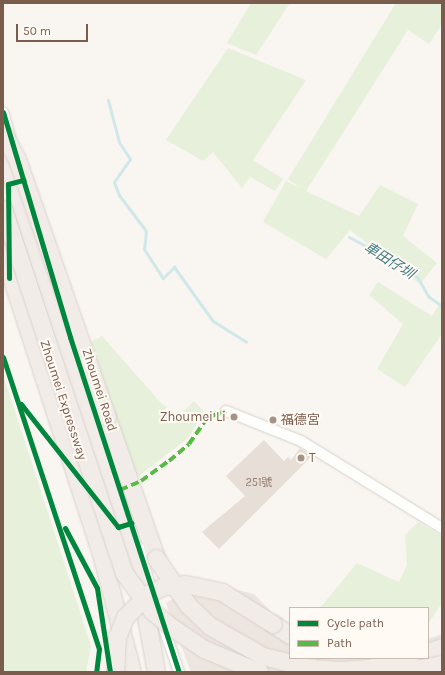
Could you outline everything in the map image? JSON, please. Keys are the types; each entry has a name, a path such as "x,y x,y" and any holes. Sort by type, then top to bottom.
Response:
{"highway":[{"path":"3,132 17,159 145,532 156,558 188,605 233,640 284,663 340,670 369,668 406,659"},
{"name":"Zhoumei Expressway","path":"3,151 113,488 140,582 156,672"},
{"path":"3,209 124,573 152,610 170,626 204,649 259,672"},
{"name":"Zhoumei Expressway","path":"3,252 101,553 132,672"},
{"path":"115,672 117,637 125,618 148,594 164,586 185,584 222,592 289,634"},
{"path":"420,672 436,654"},
{"path":"400,672 426,659"}],"street":[{"name":"Zhoumei Road","path":"3,112 70,337 179,672"},
{"path":"226,411 301,441 442,528"},
{"path":"290,671 309,659"},
{"path":"410,659 414,672"}],"shaded area":[{"path":"202,581 254,594 289,630 289,659 429,659 429,639 442,634 442,672 191,672 166,603"}],"green space":[{"path":"251,3 290,3 256,55 227,43"},
{"path":"396,3 442,3 442,24 429,44 408,30 306,191 359,216 380,185 418,204 403,236 437,263 420,284 350,230 326,259 263,222 286,181 300,188 288,179"},
{"path":"228,48 306,80 253,160 283,179 275,191 250,177 242,188 213,152 203,161 166,140"},
{"path":"378,282 432,316 442,300 442,334 405,387 377,369 403,324 369,295"},
{"path":"102,336 161,403 179,416 194,401 204,412 188,438 135,479 90,342"},
{"path":"3,374 91,646 86,672 3,671"},
{"path":"418,522 442,536 442,603 429,622 429,607 321,607 357,563 399,582 407,564 405,535"}],"building":[{"path":"264,440 284,461 288,457 291,460 300,448 312,456 219,549 202,532 245,496 226,476"}],"waterway":[{"path":"108,100 119,142 130,159 114,182 119,195 146,231 144,249 163,278 174,267 213,321 246,342"},
{"name":"車田仔圳","path":"349,237 403,266 418,278 428,296 442,306"}],"marked path":[{"path":"120,490 141,481 169,461 189,444 208,417 226,411"}],"cycle path":[{"path":"3,112 70,337 179,672"},
{"path":"9,278 8,184 23,180"},
{"path":"3,357 99,649 96,672"},
{"path":"21,404 118,527 131,523"},
{"path":"65,528 97,588 110,672"}],"place":[{"name":"Zhoumei Li","path":"234,417"},
{"name":"福德宮","path":"273,420"},
{"name":"T","path":"301,458"}]}
